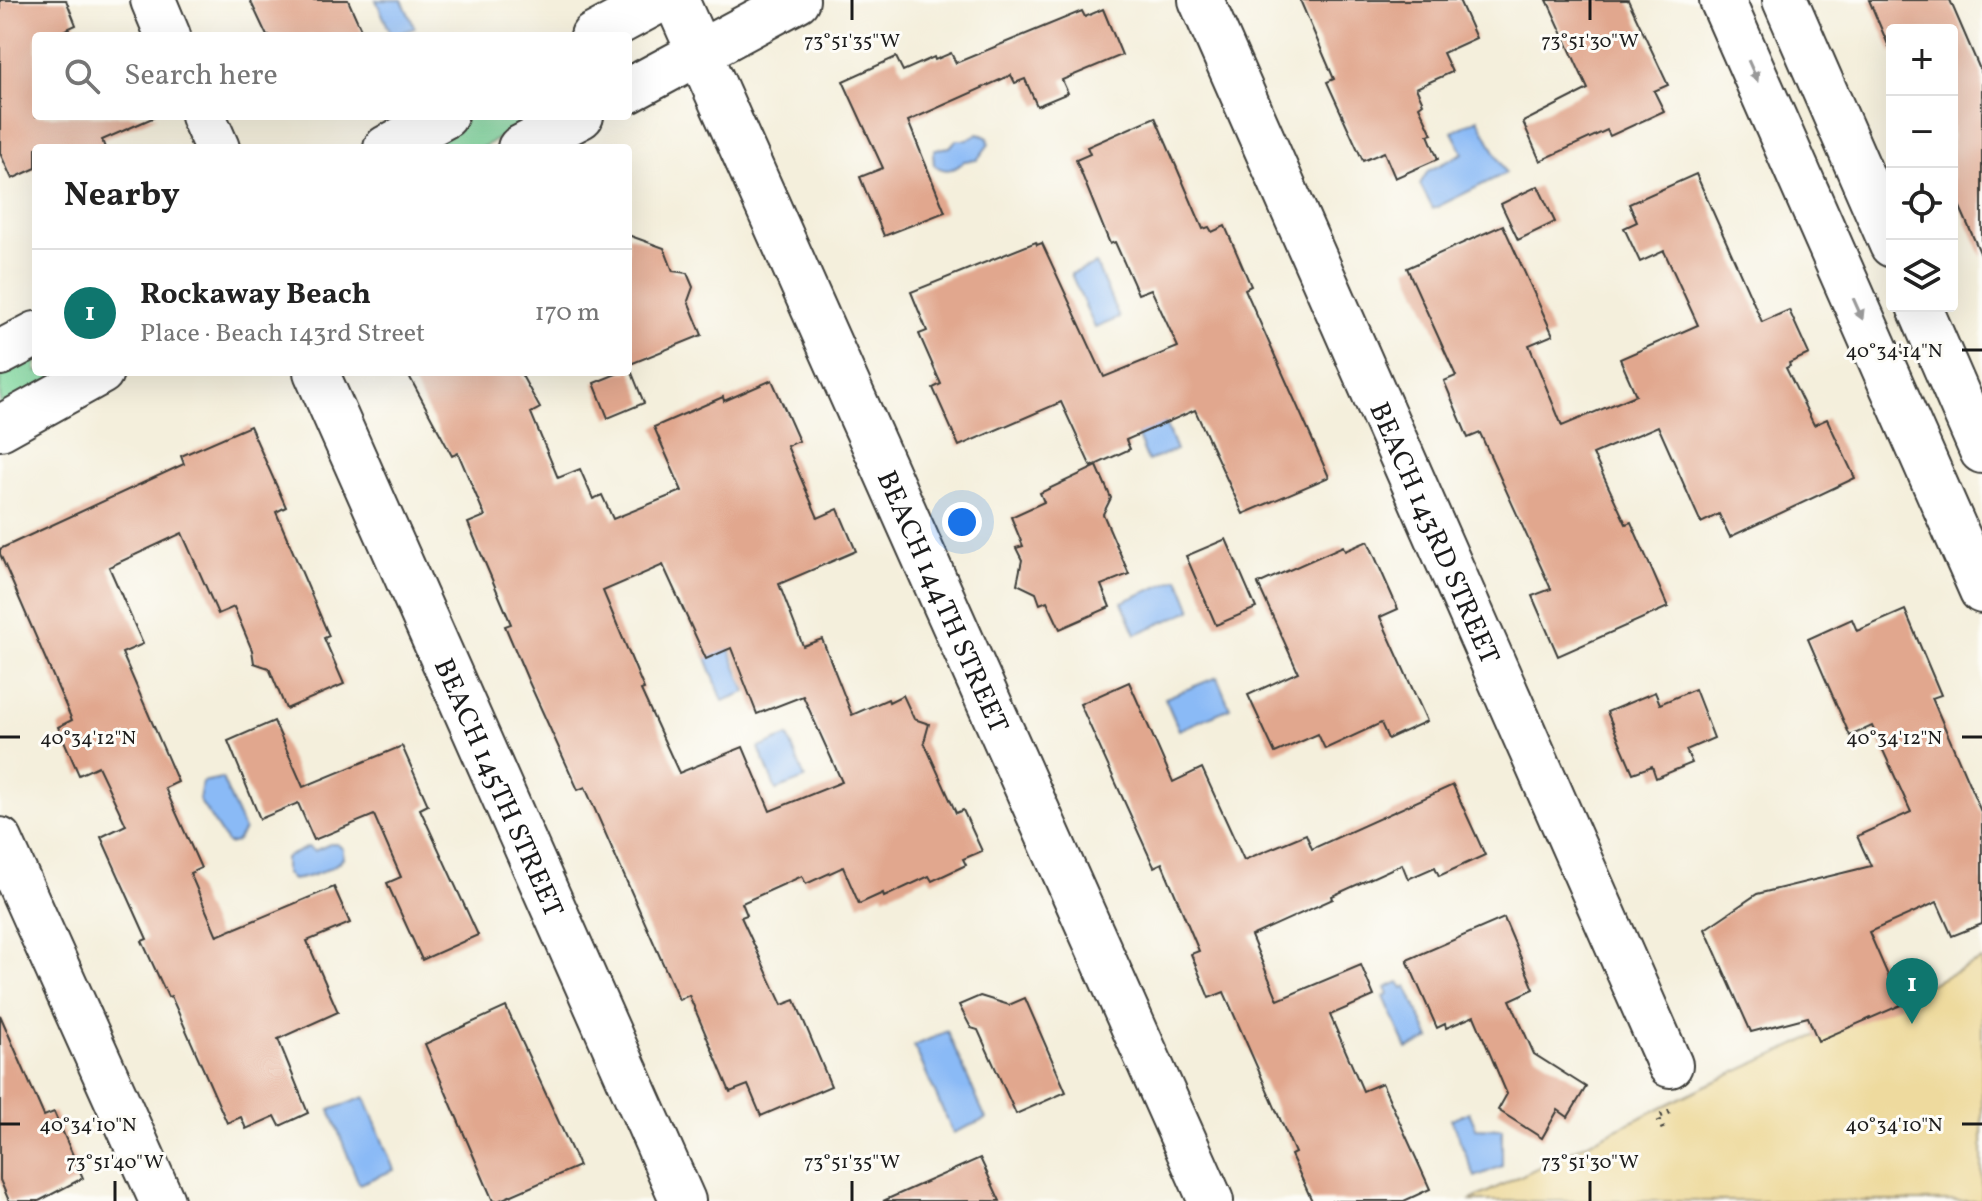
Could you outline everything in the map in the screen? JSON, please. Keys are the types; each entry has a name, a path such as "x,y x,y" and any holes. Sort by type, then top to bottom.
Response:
{"street":[{"path":"153,0 166,32"},
{"path":"600,32 660,0"},
{"name":"BEACH 144TH STREET","path":"676,0 1211,1201"},
{"path":"632,89 797,0"},
{"name":"BEACH 143RD STREET","path":"1201,0 1670,1065"},
{"path":"1722,0 1982,591"},
{"path":"1785,0 1890,240"},
{"path":"205,120 215,144"},
{"path":"393,144 438,120"},
{"path":"528,144 573,120"},
{"path":"1804,187 1855,161"},
{"path":"1922,312 1982,451"},
{"path":"0,353 32,336"},
{"path":"0,428 94,376"},
{"name":"BEACH 145TH STREET","path":"318,376 683,1201"},
{"path":"0,840 162,1201"}],"green space":[{"path":"458,120 533,120 488,144 413,144"},
{"path":"32,348 32,376 58,376 0,407 0,365"}],"sand":[{"path":"1982,960 1982,1201 1469,1201 1703,1087"}],"water":[{"path":"376,0 402,0 415,28 390,32"},
{"path":"1478,119 1506,173 1433,209 1420,184 1428,171 1463,153 1452,132"},
{"path":"978,133 988,138 989,144 977,160 964,161 950,169 934,165 936,149 950,147 956,140 967,140"},
{"path":"1096,264 1119,318 1095,328 1071,274"},
{"path":"1159,408 1176,450 1148,461 1131,420"},
{"path":"1179,578 1192,610 1136,634 1122,602"},
{"path":"720,626 746,692 723,701 697,635"},
{"path":"1217,677 1230,708 1179,730 1165,698"},
{"path":"788,736 805,779 776,790 759,748"},
{"path":"222,778 244,830 236,842 228,844 199,800 202,782"},
{"path":"337,844 343,849 343,858 327,870 292,880 285,872 285,858 308,847 314,851"},
{"path":"1399,982 1403,988 1407,986 1430,1039 1407,1049 1384,997 1389,994 1386,988"},
{"path":"947,1031 986,1119 953,1133 914,1046"},
{"path":"365,1097 394,1170 359,1184 330,1110"},
{"path":"1469,1112 1476,1128 1502,1129 1502,1166 1475,1177 1451,1119"}],"building":[{"path":"0,0 66,0 76,25 61,32 32,32 32,120 148,120 102,140 104,144 32,144 32,170 12,179 0,153"},
{"path":"250,0 348,0 362,32 265,32"},
{"path":"1300,0 1459,0 1476,38 1443,53 1452,72 1416,88 1423,103 1419,106 1432,134 1428,135 1438,159 1395,178 1384,152 1363,161 1327,82 1334,79"},
{"path":"1547,0 1628,0 1668,85 1654,91 1664,111 1610,136 1607,130 1540,161 1523,122 1588,89"},
{"path":"1869,0 1950,0 1982,74 1982,257 1958,203 1958,24 1886,24 1886,40"},
{"path":"1103,9 1122,55 1062,80 1068,93 1037,106 1025,79 1015,83 1011,75 908,121 945,212 884,236 860,177 883,168 843,81 896,57 903,71 951,53 956,63 1082,11 1085,17"},
{"path":"1155,117 1203,229 1209,227 1212,232 1225,226 1251,286 1245,289 1329,477 1243,514 1195,410 1126,440 1130,449 1091,467 1061,402 959,446 933,388 941,384 919,334 927,331 911,292 1036,242 1037,245 1042,243 1104,377 1178,347 1151,289 1138,294 1115,242 1110,244 1076,160 1090,154 1087,147"},
{"path":"1696,174 1762,322 1789,310 1809,354 1789,363 1790,366 1786,368 1814,425 1827,419 1855,478 1730,537 1719,514 1701,523 1658,426 1593,454 1626,524 1631,522 1668,607 1558,656 1532,596 1551,589 1480,433 1468,438 1444,381 1456,376 1407,268 1503,225 1553,335 1529,345 1562,426 1636,395 1620,359 1698,325 1664,251 1640,262 1624,228 1637,222 1629,204"},
{"path":"1538,186 1555,222 1518,240 1501,204"},
{"path":"632,236 664,248 673,271 687,273 693,287 688,301 702,335 632,363"},
{"path":"632,373 644,403 608,418 594,383 611,376 632,376"},
{"path":"409,376 522,376 540,408 531,413 558,478 580,469 593,499 602,495 613,519 682,491 654,427 772,380 799,441 787,446 818,518 838,509 856,551 779,584 803,646 822,639 852,715 903,695 914,719 929,724 924,742 956,813 963,810 982,851 963,859 966,865 932,881 929,876 884,897 883,893 859,904 843,867 806,884 802,876 742,903 747,915 741,917 782,1005 795,1000 831,1086 761,1116 748,1085 730,1092 689,995 679,1000 585,787 578,790 505,626 511,624 468,523 485,516 458,453 452,456","holes":["663,565 706,659 731,648 757,714 803,696 842,782 770,811 743,747 679,773 641,690 644,689 603,591"]},
{"path":"250,426 286,507 276,512 329,636 324,638 344,684 286,709 269,668 254,663 252,650 234,607 218,614 182,533 109,567 143,644 122,653 178,782 165,788 201,868 190,873 217,936 334,887 350,923 307,941 338,1012 278,1039 308,1113 280,1126 275,1116 246,1129 241,1117 227,1123 171,996 168,997 142,941 147,939 101,837 126,825 98,766 79,775 58,727 72,720 0,549 184,464 181,456"},
{"path":"1097,466 1111,498 1103,514 1129,574 1101,585 1110,607 1060,629 1047,601 1040,604 1036,593 1017,584 1022,560 1016,548 1023,546 1011,517 1044,502 1040,493"},
{"path":"1226,539 1256,608 1216,625 1186,556"},
{"path":"1368,541 1398,609 1380,617 1427,721 1388,739 1381,723 1325,749 1318,734 1275,753 1248,695 1298,672 1258,584 1343,546 1345,551"},
{"path":"1905,610 1941,695 1932,698 1982,814 1982,924 1952,936 1937,902 1869,932 1901,1005 1818,1041 1808,1017 1751,1032 1705,929 1757,894 1871,866 1857,836 1911,812 1872,726 1850,736 1808,639 1852,619 1857,631"},
{"path":"1129,682 1173,782 1202,768 1244,860 1306,834 1312,849 1453,785 1485,855 1439,876 1435,867 1408,879 1402,864 1251,936 1278,1000 1361,965 1374,996 1330,1015 1363,1091 1382,1083 1430,1189 1404,1201 1312,1201 1291,1155 1295,1153 1224,992 1209,998 1191,954 1199,951 1162,863 1154,867 1080,704"},
{"path":"1695,689 1714,738 1686,750 1692,763 1656,778 1652,766 1633,773 1607,712 1655,692 1660,704"},
{"path":"274,721 303,787 402,746 428,805 420,809 478,935 422,960 387,883 401,877 374,815 314,840 298,803 260,819 228,741"},
{"path":"1504,918 1534,989 1510,1000 1534,1054 1586,1087 1568,1117 1558,1110 1542,1138 1498,1110 1507,1094 1474,1016 1446,1028 1445,1024 1437,1028 1407,960"},
{"path":"980,996 1009,1005 1025,998 1066,1092 1016,1114 978,1030 971,1028 959,1005"},
{"path":"506,1007 579,1166 493,1201 425,1044"},
{"path":"0,1015 44,1116 54,1112 83,1178 39,1201 9,1201 0,1180"},
{"path":"980,1158 1000,1201 883,1201"}],"place":[{"name":"Rockaway Beach","path":"1912,1024"}]}
